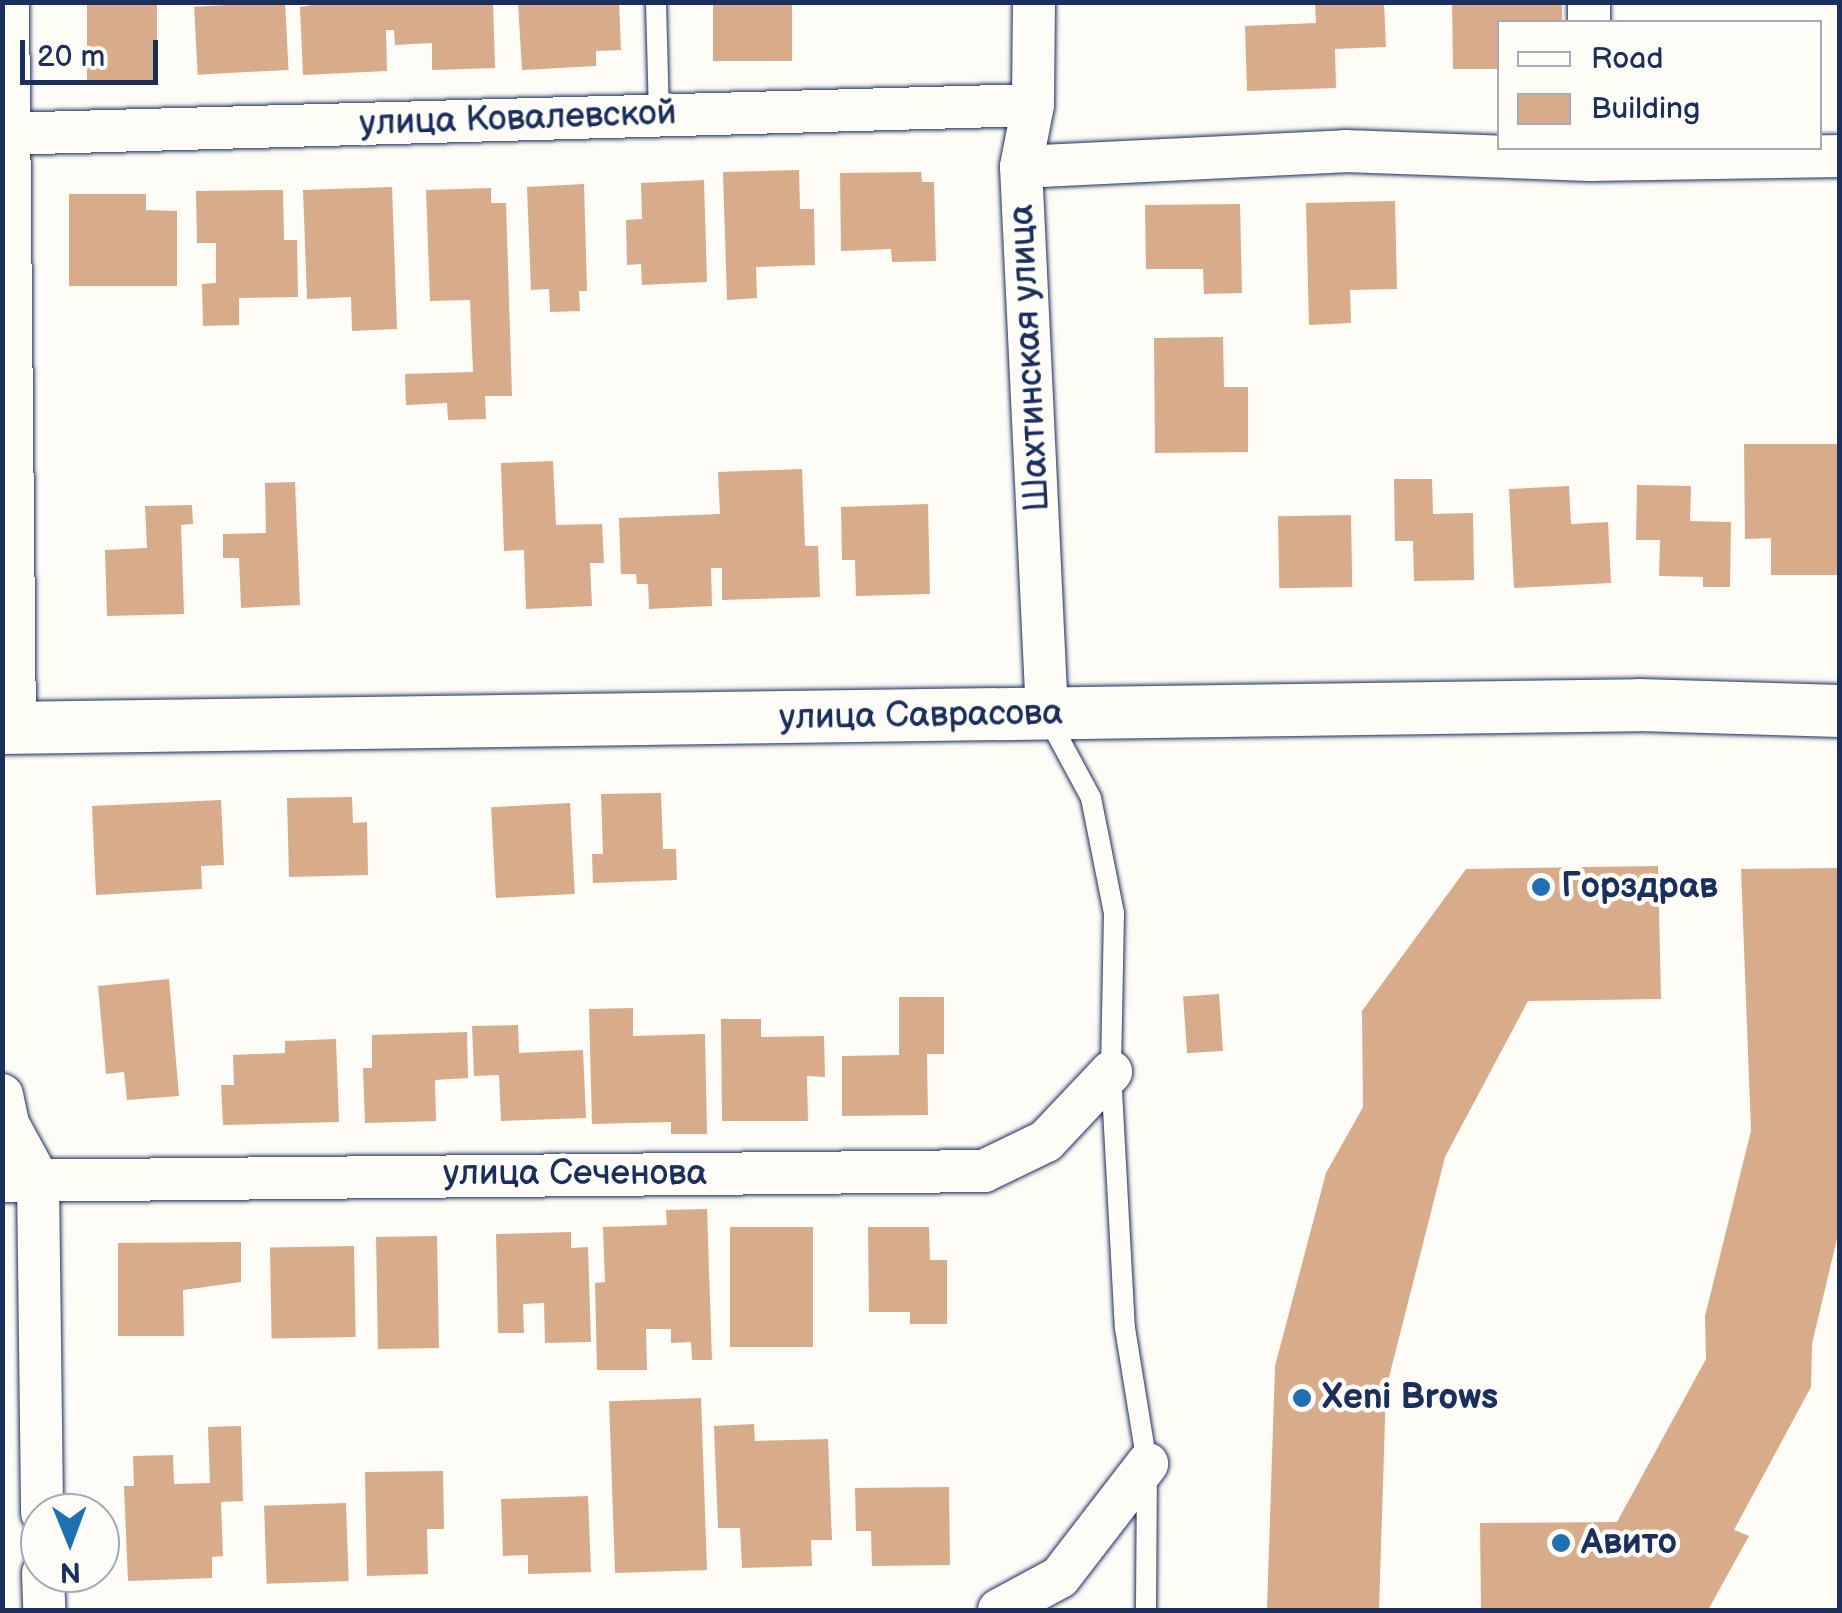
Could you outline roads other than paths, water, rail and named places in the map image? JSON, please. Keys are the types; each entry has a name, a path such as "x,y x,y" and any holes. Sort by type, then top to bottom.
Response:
{"street":[{"path":"8,2 9,728"},
{"name":"Шахтинская улица","path":"1034,2 1033,105 1021,167 1047,715"},
{"name":"улица Ковалевской","path":"6,134 1033,105"},
{"path":"1021,167 1346,151 1840,156"},
{"name":"улица Саврасова","path":"9,728 1639,705 1840,711"},
{"name":"улица Сеченова","path":"20,1180 984,1171 1046,1141 1112,1072"},
{"path":"2,1095 20,1180 41,1493"},
{"path":"999,1610 1060,1576 1147,1464"}],"lane":[{"path":"656,2 658,115"},
{"path":"1047,715 1092,798 1114,913 1112,1072 1126,1328 1147,1464 1146,1610"}],"place":[{"name":"Горздрав","path":"1541,887"},
{"name":"Xeni Brows","path":"1302,1398"},
{"name":"Авито","path":"1561,1543"}]}
